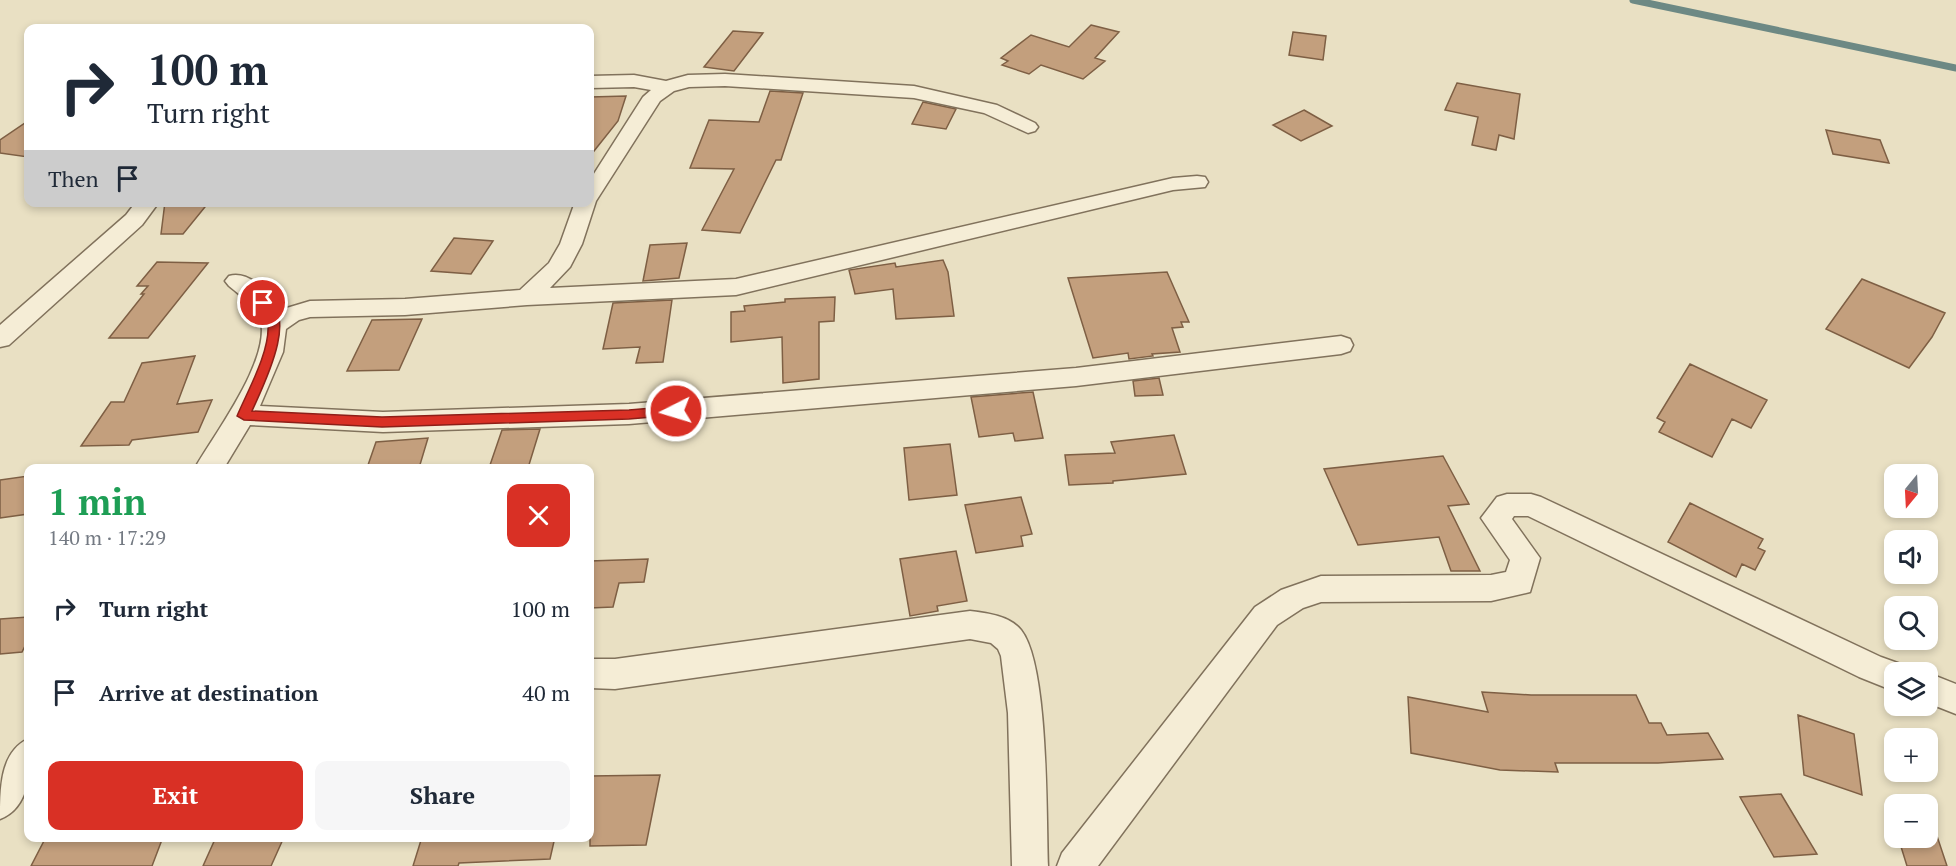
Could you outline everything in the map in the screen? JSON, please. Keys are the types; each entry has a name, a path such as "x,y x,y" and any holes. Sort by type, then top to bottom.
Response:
{"street":[{"path":"594,190 653,97 667,87 688,81 725,80 914,92 990,109 1028,127"},
{"path":"594,82 634,81 667,87"},
{"path":"274,325 291,314 310,309 405,307 526,297 736,287 1173,184 1197,182"},
{"path":"0,339 134,220 144,207"},
{"path":"526,297 558,267 571,244 584,207"},
{"path":"212,464 244,416 269,357 274,325 271,314 263,303 237,281"},
{"path":"244,416 382,422 629,414 1076,377 1341,345"},
{"path":"1076,866 1266,616 1292,599 1321,589 1491,588 1519,583 1525,558 1495,518 1507,505 1531,505 1884,672"},
{"path":"594,674 615,674 970,625 998,628 1012,643 1023,684 1030,866"},
{"path":"1938,692 1956,699"},
{"path":"0,802 24,762"}],"building":[{"path":"1091,25 1119,32 1095,58 1105,61 1083,79 1041,65 1029,74 1002,65 1008,61 1001,58 1031,35 1069,47"},
{"path":"733,31 763,33 734,71 704,67"},
{"path":"1293,32 1326,36 1323,60 1289,55"},
{"path":"1457,83 1520,94 1514,139 1499,135 1496,150 1472,145 1478,117 1445,110"},
{"path":"770,91 803,93 781,160 776,160 740,233 702,230 734,169 690,168 709,120 759,122"},
{"path":"626,96 618,121 594,151 594,97"},
{"path":"923,102 956,109 946,129 912,124"},
{"path":"1304,110 1332,126 1301,141 1273,125"},
{"path":"24,124 24,156 0,153 0,140"},
{"path":"1826,130 1880,140 1889,163 1833,154"},
{"path":"164,207 205,207 183,234 161,234"},
{"path":"454,238 493,241 471,274 431,271"},
{"path":"687,243 679,278 643,281 650,245"},
{"path":"943,260 948,272 954,316 896,319 893,289 855,294 849,270 895,263 896,267"},
{"path":"157,262 208,263 148,338 109,338 144,294 141,294 148,286 137,286"},
{"path":"1167,272 1189,322 1181,322 1183,327 1172,328 1180,352 1152,354 1153,356 1129,359 1128,353 1093,358 1068,278"},
{"path":"1862,279 1945,313 1932,337 1909,368 1826,329"},
{"path":"835,297 834,321 819,322 819,379 783,383 782,337 731,342 731,312 745,311 744,306 785,302 785,299"},
{"path":"672,300 663,362 636,363 640,347 603,349 613,303"},
{"path":"422,319 399,370 347,371 372,320"},
{"path":"195,356 177,404 212,400 198,432 132,440 129,445 81,446 111,402 124,402 142,363"},
{"path":"1690,364 1767,400 1751,428 1732,419 1712,457 1659,432 1665,422 1657,418"},
{"path":"1159,378 1163,395 1135,396 1133,381"},
{"path":"1033,392 1043,438 1015,441 1013,433 979,437 971,397"},
{"path":"540,429 529,464 490,464 502,430"},
{"path":"1174,435 1186,474 1113,481 1113,483 1069,485 1065,455 1115,453 1111,442"},
{"path":"428,438 420,464 368,464 376,442"},
{"path":"950,444 957,495 909,500 904,448"},
{"path":"1443,456 1469,504 1448,506 1480,571 1451,571 1439,537 1358,545 1324,469"},
{"path":"24,477 24,515 0,518 0,480"},
{"path":"1021,497 1032,534 1021,536 1023,546 976,553 965,505"},
{"path":"1690,503 1763,539 1758,548 1765,551 1755,570 1742,564 1736,577 1668,542"},
{"path":"956,551 967,601 937,606 938,611 910,616 900,559"},
{"path":"648,559 644,582 619,583 613,607 594,608 594,561"},
{"path":"24,617 22,652 0,654 0,619"},
{"path":"1482,692 1531,695 1636,695 1649,723 1661,723 1667,735 1708,733 1723,759 1658,763 1555,763 1558,772 1500,770 1411,753 1408,697 1488,712"},
{"path":"1798,715 1854,734 1862,795 1804,775"},
{"path":"660,775 646,845 590,846 590,842 594,842 594,776"},
{"path":"1781,794 1817,854 1774,857 1740,797"},
{"path":"1938,839 1947,866 1907,866 1901,848 1938,848"},
{"path":"43,842 161,842 152,866 31,866"},
{"path":"214,842 282,842 271,866 203,866"},
{"path":"420,842 554,842 550,859 459,863 458,866 413,866"}],"waterway":[{"path":"1633,0 1956,68"}],"route":[{"path":"263,303 271,314 274,325 269,357 244,416 382,422 676,411"}]}
